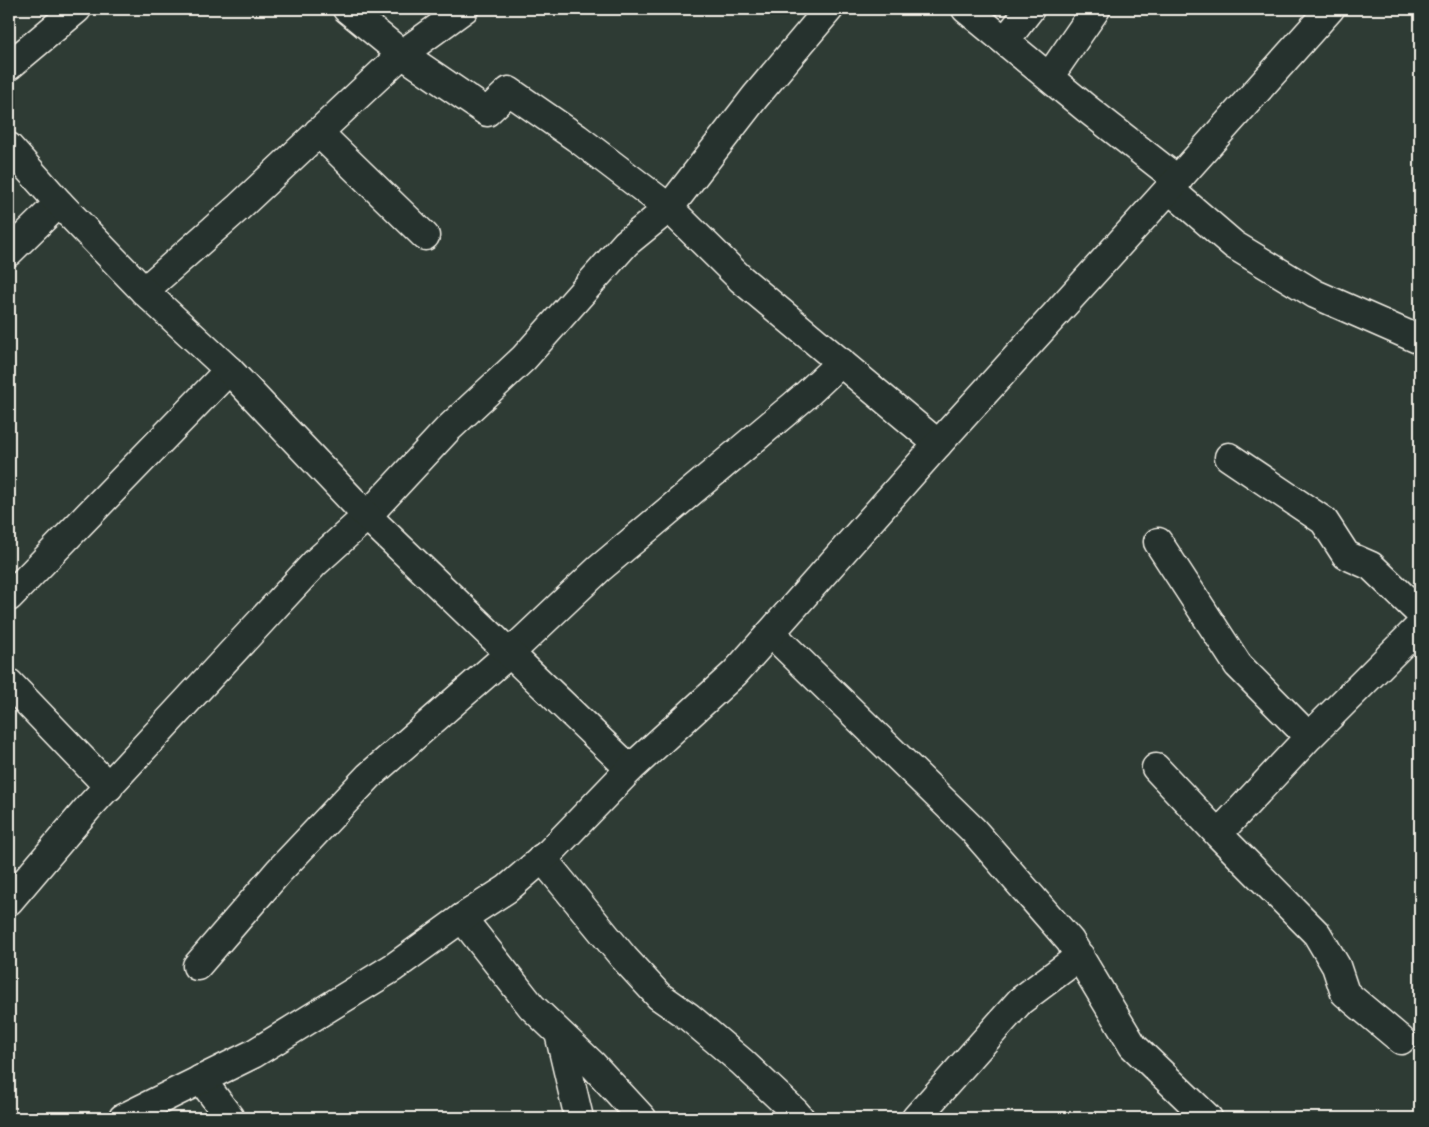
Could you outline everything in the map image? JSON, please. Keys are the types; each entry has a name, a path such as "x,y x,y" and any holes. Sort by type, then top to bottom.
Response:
{"street":[{"path":"9,66 78,9"},
{"path":"347,9 402,54 487,112 509,91 577,138 669,208 741,279 938,444"},
{"path":"144,291 239,207 402,54 464,9"},
{"path":"10,896 194,692 315,563 367,516 447,430 524,358 626,244 669,208 755,97 828,9"},
{"path":"966,9 1174,184 1234,245 1324,298 1420,340"},
{"path":"1005,41 1030,9"},
{"path":"1049,77 1096,9"},
{"path":"128,1117 260,1049 394,967 462,918 507,889 542,858 630,768 735,673 938,444 1330,9"},
{"path":"318,132 425,236"},
{"path":"9,147 59,203 144,291 229,370 367,516 630,768"},
{"path":"9,252 59,203"},
{"path":"197,966 279,871 368,776 510,653 598,569 804,396 841,362"},
{"path":"9,597 229,370"},
{"path":"1229,457 1324,521 1346,555 1371,566 1420,613"},
{"path":"1158,542 1238,665 1309,738"},
{"path":"1218,834 1309,738 1420,626"},
{"path":"771,633 973,830 1070,942 1133,1046 1208,1118"},
{"path":"9,683 109,787"},
{"path":"1156,768 1317,934 1336,966 1345,993 1401,1040"},
{"path":"542,858 624,958 659,996 689,1017 742,1062 800,1118"},
{"path":"462,918 532,1007 592,1065 642,1118"},
{"path":"916,1118 1020,1001 1080,956"},
{"path":"559,1032 579,1118"},
{"path":"201,1079 230,1118"}]}
